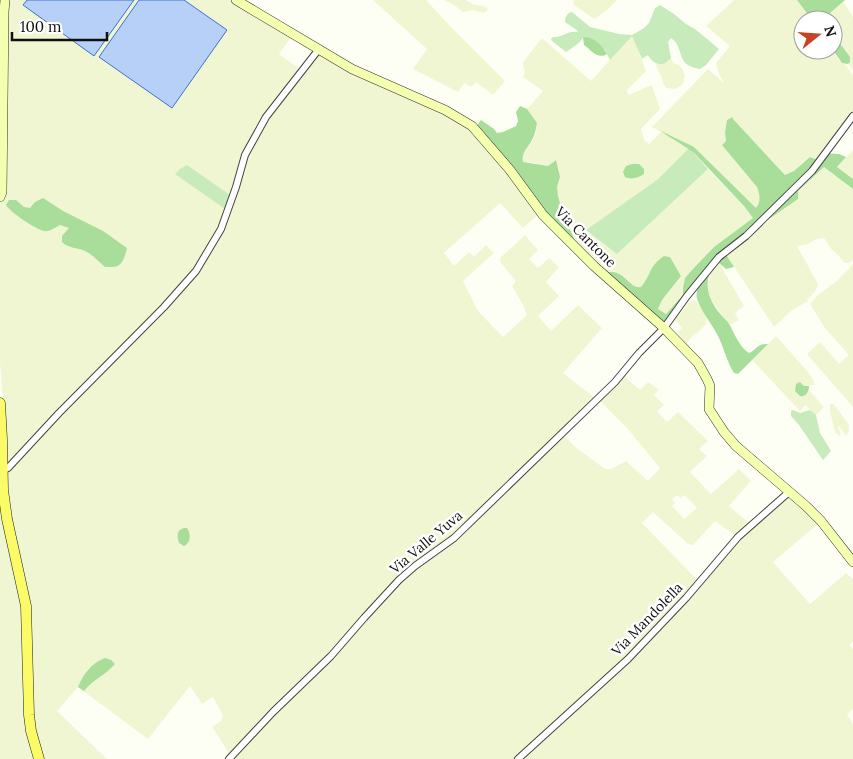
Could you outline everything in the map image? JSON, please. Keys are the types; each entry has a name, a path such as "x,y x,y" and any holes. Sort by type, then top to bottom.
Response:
{"main road":[{"path":"0,197 2,192 5,0"},
{"name":"Via Cantone","path":"236,0 352,69 445,110 472,126 510,170 544,215 594,266 664,328 698,363 710,386 709,409 724,432 736,446 821,521 853,562"},
{"path":"0,403 2,490 26,606 29,715 31,731 39,759"}],"street":[{"path":"3,470 8,468 59,413 164,307 196,271 221,229 245,155 266,118 319,49"},
{"name":"Via Valle Yuva","path":"230,759 331,656 399,580 454,538 615,382 639,353 664,328 719,256 746,236 812,171 853,116"},
{"name":"Via Mandolella","path":"518,759 628,659 686,598 738,537 790,492"}],"green space":[{"path":"0,0 235,0 292,36 279,54 304,72 320,53 472,126 540,213 523,228 500,203 444,253 454,266 469,252 474,257 486,245 494,253 463,281 478,311 503,337 527,315 512,286 516,281 501,263 500,258 525,235 538,250 529,259 538,268 549,258 559,267 546,282 559,296 538,316 551,331 578,305 602,328 563,373 594,397 561,431 574,446 605,469 611,469 626,461 648,481 660,468 626,427 600,401 623,375 640,390 648,382 659,390 654,395 664,405 657,411 667,422 678,412 708,441 699,449 707,456 690,472 711,494 739,469 751,481 729,506 748,522 736,536 715,521 693,545 688,544 653,512 642,523 702,585 747,532 789,497 819,523 773,562 810,604 846,573 853,579 853,641 849,645 853,649 853,709 847,714 853,724 853,759 233,759 212,727 221,721 223,715 213,697 202,704 190,686 148,739 78,687 57,711 107,759 43,759 34,731 18,552 7,489 0,363","holes":["677,495 680,498 685,495 697,508 684,519 672,506 675,503 672,499"]},
{"path":"373,0 426,0 505,81 493,95 476,82 471,87 464,83 458,92 413,69 427,49"},
{"path":"444,0 465,0 486,7 488,10 484,13 473,10 463,12"},
{"path":"573,0 617,0 594,19 574,5"},
{"path":"734,0 797,0 804,10 793,10 793,60 839,60 845,64 853,75 853,112 817,160 810,157 794,171 785,175 768,156 725,133 726,141 760,194 756,208 694,147 669,138 689,148 657,180 617,254 708,169 753,218 714,247 691,271 685,278 683,295 666,314 658,310 662,300 681,276 675,266 649,273 642,287 637,288 619,273 607,272 574,239 566,225 558,196 557,187 560,177 555,160 548,166 523,162 522,156 532,142 537,124 527,109 543,91 523,77 525,73 523,62 542,38 591,81 632,35 646,71 627,90 628,95 652,85 660,109 641,129 644,140 649,144 661,132 652,127 708,69 724,83 716,63 730,46 706,26"},
{"path":"797,0 845,0 834,10 804,10"},
{"path":"843,2 853,17 853,70 848,64 850,62 843,48 843,10 834,10"},
{"path":"660,5 695,29 719,49 706,65 700,69 687,64 671,38 668,42 671,58 662,64 656,63 648,55 642,59 632,36 610,60 605,50 583,38 566,52 551,39 578,31 565,22 567,15 572,12 590,27 632,35 649,23 655,8"},
{"path":"586,37 596,41 607,54 601,56 592,52 584,45 583,38"},
{"path":"843,48 850,57 850,62 848,64 842,63 840,60 843,60"},
{"path":"671,58 673,63 679,65 683,70 685,77 682,85 675,89 666,88 656,64 668,62"},
{"path":"520,106 527,109 537,123 533,138 524,153 523,162 548,166 556,160 560,177 557,187 558,196 566,225 574,239 574,244 544,212 475,128 481,120 497,133 516,126 518,121 516,112"},
{"path":"733,117 785,175 794,171 810,157 817,160 822,153 839,154 846,157 837,167 853,179 853,189 824,167 798,191 798,199 769,219 765,214 725,250 734,267 726,269 719,263 711,271 708,281 710,298 742,347 749,353 759,346 768,344 738,374 734,373 718,336 700,307 697,290 693,286 663,324 607,272 618,273 633,285 641,287 655,264 664,256 670,257 681,276 662,300 658,309 666,314 683,295 685,278 691,271 714,247 753,218 695,154 661,131 694,147 756,208 760,198 757,187 722,145 726,141 727,120"},
{"path":"689,148 708,169 617,254 586,230 657,180"},
{"path":"853,150 853,179 837,167"},
{"path":"639,164 644,169 644,174 634,178 625,177 623,172 626,166"},
{"path":"187,165 230,195 225,209 175,174"},
{"path":"824,167 853,189 853,260 849,263 844,263 824,238 797,246 818,284 816,290 807,299 808,301 792,310 774,327 727,256 775,215 798,199 798,191"},
{"path":"43,198 63,211 103,231 127,248 121,264 115,267 105,267 88,253 67,246 62,242 62,236 69,228 60,225 48,231 40,230 17,216 6,205 9,200 16,200 24,207 30,208 35,202"},
{"path":"719,263 744,306 735,313 739,320 729,325 710,298 707,286 711,271"},
{"path":"853,264 853,407 807,354 820,342 839,364 849,355 825,328 810,304"},
{"path":"695,300 707,317 706,324 686,344 677,333 682,328 675,320 690,301"},
{"path":"776,336 813,380 815,385 804,386 800,382 807,393 809,390 824,407 816,415 805,405 800,411 752,360"},
{"path":"800,382 804,386 809,386 807,394 804,396 800,396 795,391 796,384"},
{"path":"830,404 834,404 849,425 849,431 846,436 839,426 841,435 839,436 835,432"},
{"path":"810,410 816,415 820,433 831,451 823,460 791,416 791,411 800,413"},
{"path":"0,495 21,606 35,759 0,759"},
{"path":"187,528 190,536 188,543 184,546 179,543 178,532"},
{"path":"105,658 115,664 84,691 78,687 88,670"}],"water":[{"path":"27,0 134,0 94,56 23,5"},
{"path":"139,0 184,0 227,30 172,108 99,57"}]}
